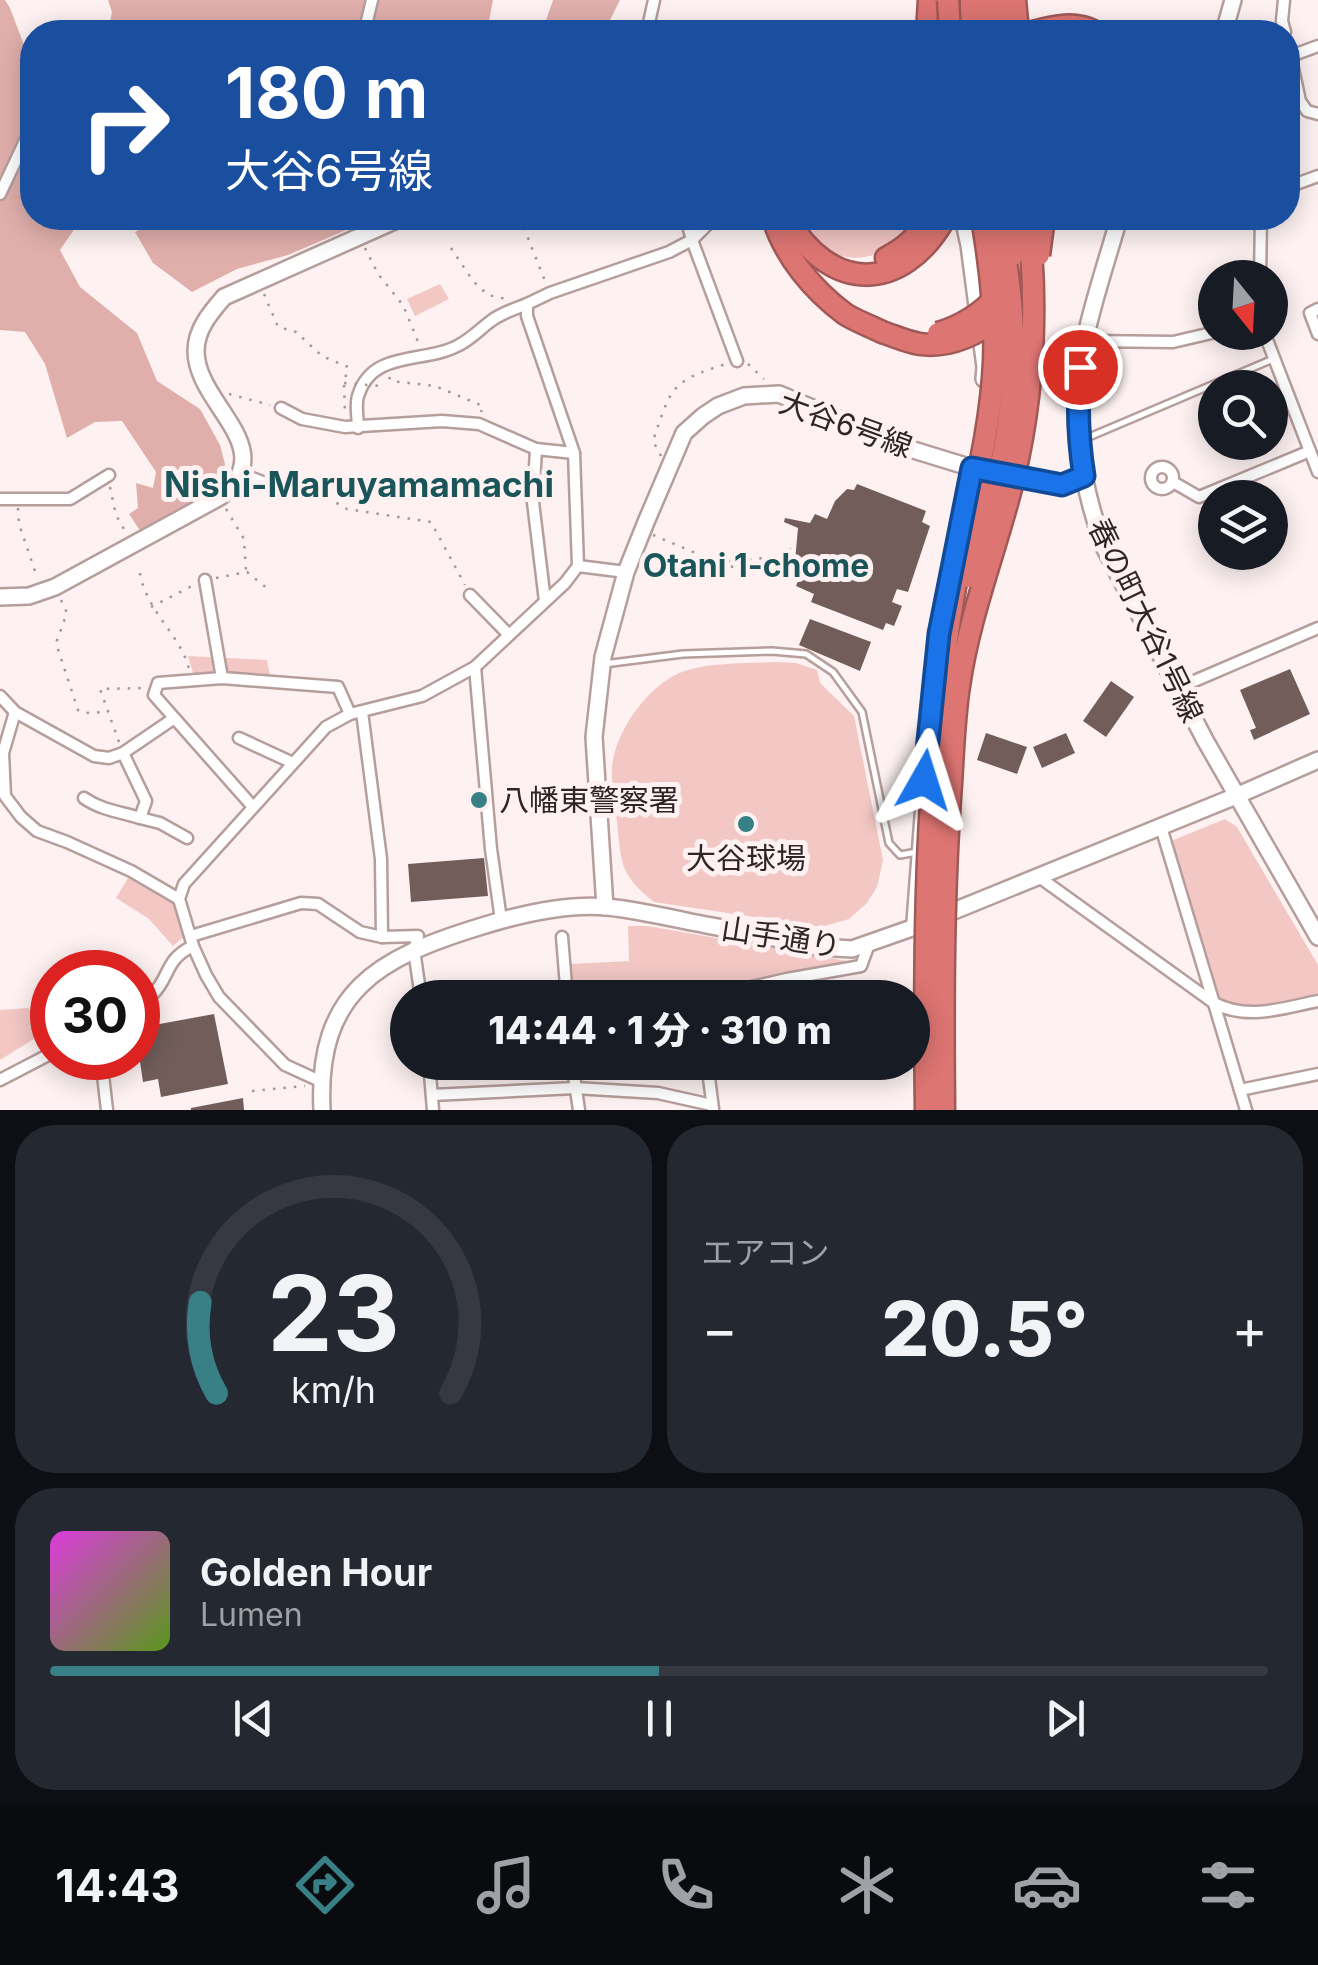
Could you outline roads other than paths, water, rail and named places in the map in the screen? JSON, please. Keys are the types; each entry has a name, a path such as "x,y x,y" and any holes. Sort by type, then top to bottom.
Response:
{"highway":[{"path":"778,230 790,257 807,278 848,316 918,344 957,341 972,335 1019,300 1030,282 1043,230"},
{"path":"794,230 812,252 836,269 871,274 898,267 918,255 938,230"},
{"path":"812,252 853,265 874,263 908,244 921,230"},
{"path":"926,1110 929,848 941,686 957,575 991,399 995,330 984,230"},
{"path":"941,686 998,471 1009,413 1012,298 1000,230"},
{"path":"882,332 936,333 954,328 984,309 998,295 1012,263 1014,230"},
{"path":"944,1110 943,978 949,811 959,685 1024,433 1033,306 1029,230"}],"street":[{"path":"0,194 20,152"},
{"path":"0,597 49,590 232,488 242,474 241,443 200,372 196,351 209,314 224,296 375,230"},
{"path":"689,230 736,361"},
{"path":"358,428 356,398 376,369 460,345 496,317 550,293 668,252 702,230"},
{"path":"912,928 939,634 972,468 985,367 966,230"},
{"name":"春の町大谷1号線","path":"1115,230 1086,341 1077,400 1079,442 1092,514 1103,545 1178,688 1318,937"},
{"path":"1260,260 1261,230"},
{"path":"313,1083 286,1065 220,996 206,976 179,898 184,884 326,726 356,713 422,696 475,667 578,566 574,453 527,316 527,304"},
{"path":"1318,309 1310,313 1318,334"},
{"path":"1086,341 1174,342 1198,336"},
{"path":"1270,350 1318,472"},
{"name":"大谷6号線","path":"604,907 594,737 602,664 626,572 684,433 718,406 744,396 779,394 907,448 972,468 1062,485 1084,476"},
{"path":"281,408 302,419 345,427 442,421 479,424 536,448 574,453"},
{"path":"536,448 532,502 545,601"},
{"path":"1173,482 1199,496 1310,452"},
{"path":"242,474 270,486"},
{"path":"0,499 70,499 110,481"},
{"path":"578,566 626,572"},
{"path":"205,580 222,678"},
{"path":"470,595 509,636"},
{"path":"1178,688 1318,628"},
{"path":"475,667 501,920"},
{"path":"253,807 154,696 158,682 222,678 338,687 356,713 381,859 382,938"},
{"path":"0,696 16,712 94,756 109,758 123,753 173,719"},
{"path":"16,712 2,753 6,796 21,817 37,831 130,871 179,898"},
{"path":"239,738 293,763"},
{"path":"123,753 146,802 140,818"},
{"name":"山手通り","path":"322,1110 313,1083 343,1008 382,966 432,942 501,920 604,907 819,947 852,949 1038,877 1318,760"},
{"path":"84,798 97,808 160,823 187,838"},
{"path":"1161,827 1246,1110"},
{"path":"1038,877 1230,1011 1259,1013 1318,1001"},
{"path":"160,981 168,966 192,941 300,902 318,904 360,932 382,938 418,936 414,950 418,980"},
{"path":"562,938 566,980"},
{"path":"779,980 861,966 870,944"},
{"path":"0,1080 30,1064"},
{"path":"1240,1090 1318,1074"},
{"path":"103,1080 107,1110"},
{"path":"431,1080 433,1110"},
{"path":"573,1080 579,1110"},
{"path":"432,1095 574,1088 658,1093 712,1108 710,1080"}],"lane":[{"path":"1079,442 1273,359"},
{"path":"602,664 684,654 806,654 833,672 862,712 889,843 900,856 917,852"}],"place":[{"name":"八幡東警察署","path":"479,800"},
{"name":"大谷球場","path":"746,824"}],"district":[{"name":"Nishi-Maruyamamachi","path":"359,484"},
{"name":"Otani 1-chome","path":"756,565"}]}
